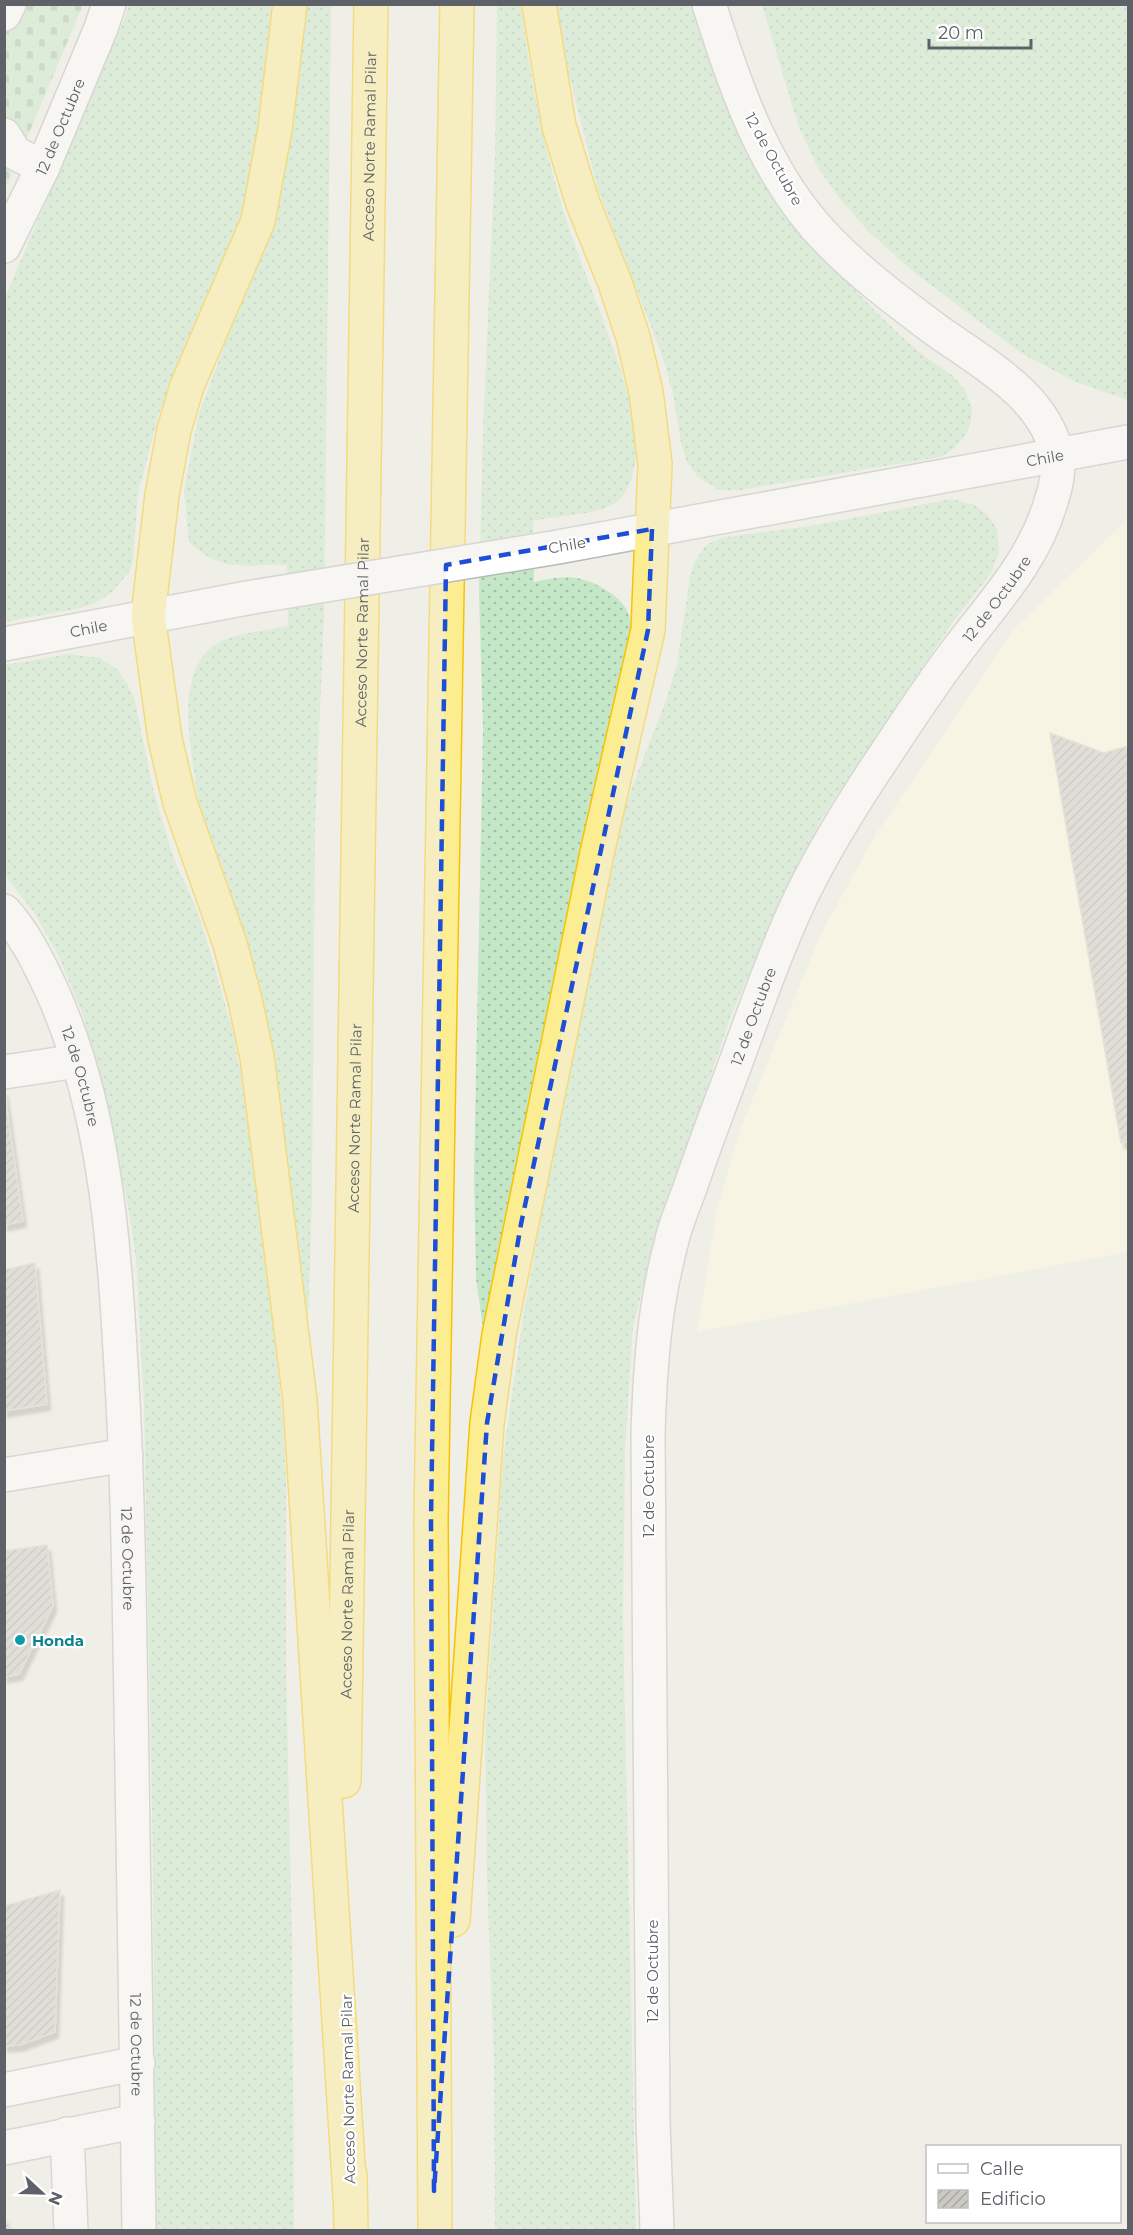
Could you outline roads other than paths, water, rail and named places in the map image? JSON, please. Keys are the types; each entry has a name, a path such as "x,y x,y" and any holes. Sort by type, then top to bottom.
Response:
{"highway":[{"path":"290,4 275,129 258,222 187,386 174,430 162,495 148,616 165,739 180,803 230,944 245,999 257,1057 300,1400 350,2196"},
{"name":"Acceso Norte Ramal Pilar","path":"351,2230 343,1811 371,4"},
{"path":"435,2230 431,1519 457,4"},
{"path":"434,2191 486,1422 499,1335 521,1224 597,853 648,630 655,464 646,392 633,337 615,283 582,201 559,126 539,4"}],"street":[{"path":"4,14 9,4"},
{"name":"12 de Octubre","path":"4,246 44,167 109,4"},
{"name":"12 de Octubre","path":"657,2230 653,2123 648,1434 650,1359 656,1313 671,1242 770,969 801,898 832,838 865,784 955,653 1010,585 1029,556 1043,526 1058,473 1057,455 1048,429 1036,410 1018,391 873,281 828,241 803,212 780,177 754,126 731,75 709,4"},
{"path":"4,135 15,153 44,167"},
{"name":"Chile","path":"4,644 247,598 558,547 1128,442"},
{"name":"12 de Octubre","path":"4,910 18,926 42,968 61,1012 78,1061 95,1128 108,1200 116,1275 126,1455 138,2063 139,2230"},
{"path":"4,1072 78,1061"},
{"path":"4,1475 126,1455"},
{"path":"4,2090 138,2063"},
{"path":"4,2148 138,2121"},
{"path":"67,2134 71,2230"}],"place":[{"name":"Honda","path":"20,1640"}]}
